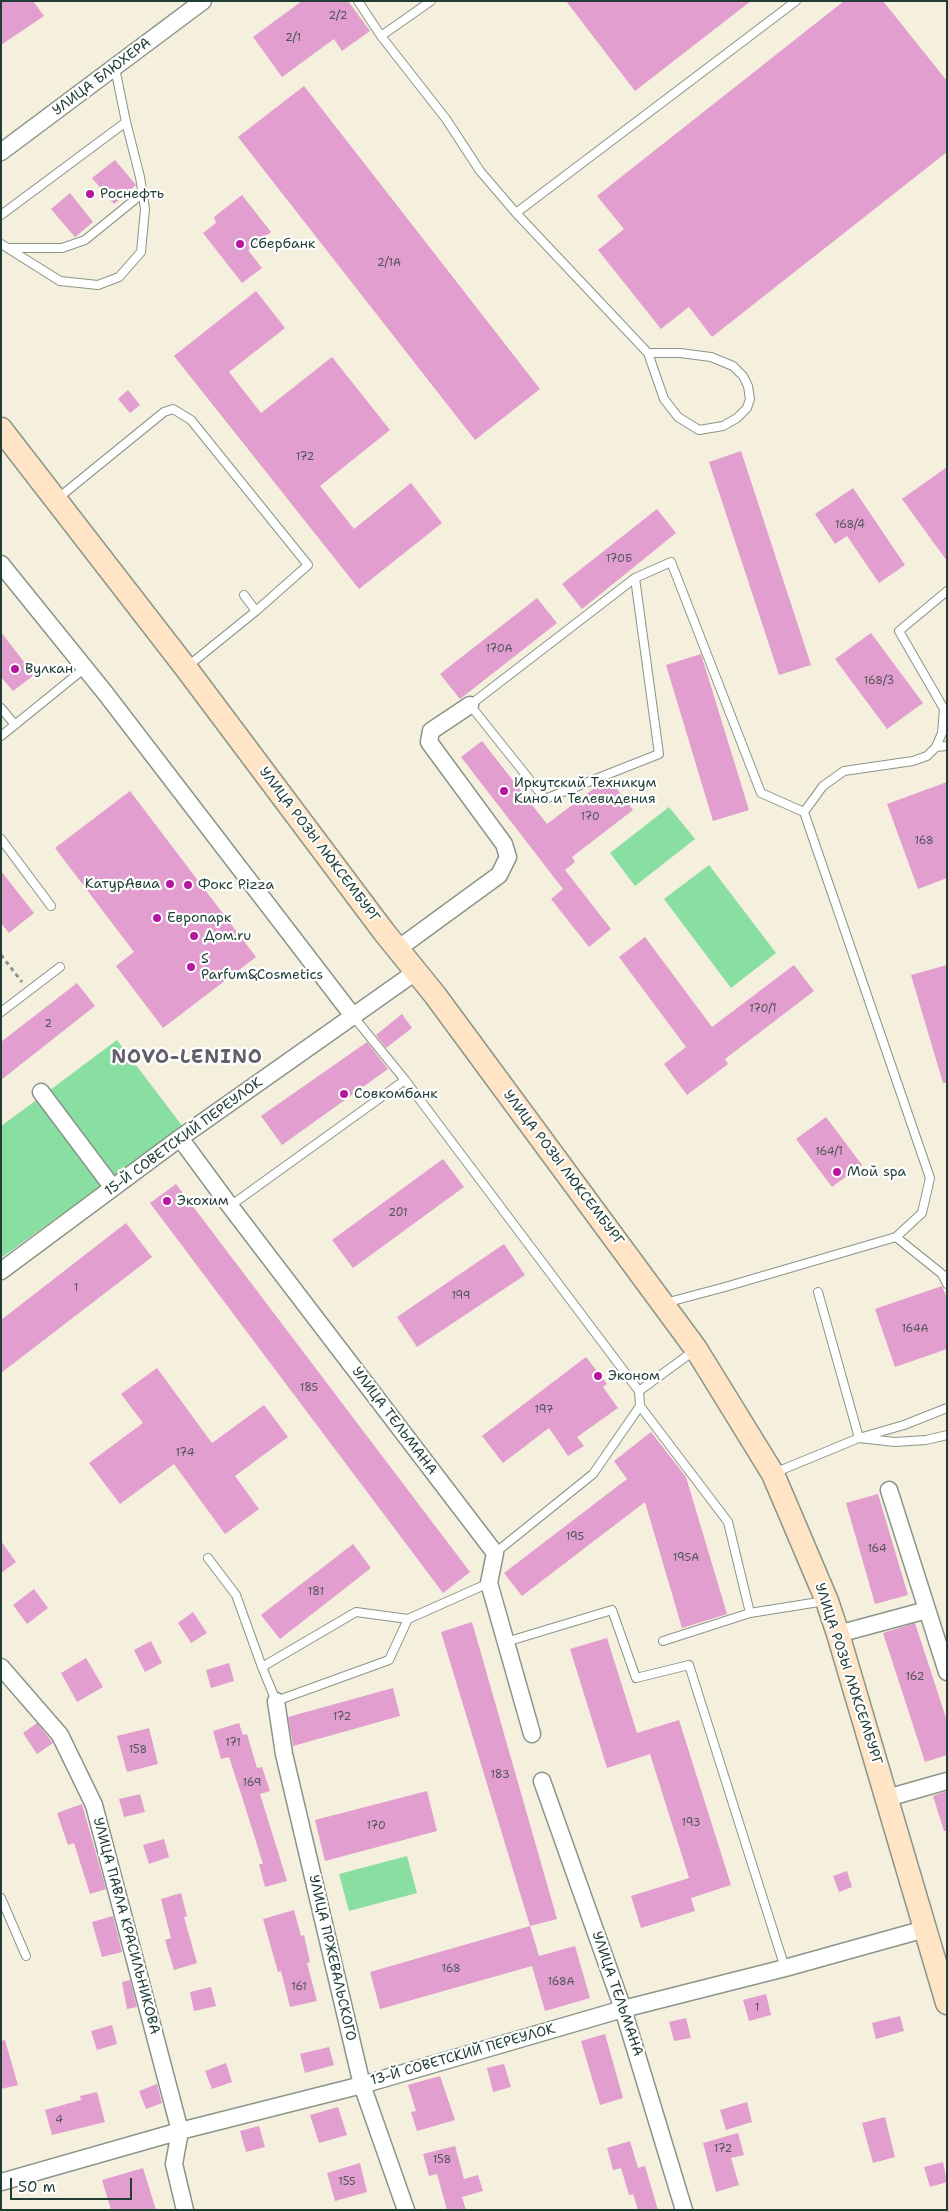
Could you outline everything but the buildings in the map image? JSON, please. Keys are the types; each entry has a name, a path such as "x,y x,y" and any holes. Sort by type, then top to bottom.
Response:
{"main road":[{"name":"УЛИЦА РОЗЫ ЛЮКСЕМБУРГ","path":"1,429 186,668 384,932 399,948 663,1303 696,1350 773,1474 827,1601 838,1634 947,2003"}],"street":[{"name":"УЛИЦА БЛЮХЕРА","path":"1,152 203,1"},
{"path":"1,564 85,668 353,1016"},
{"path":"399,948 499,875 508,857 504,844 428,742 431,731 470,705"},
{"name":"15-Й СОВЕТСКИЙ ПЕРЕУЛОК","path":"1,1271 180,1138 416,971"},
{"path":"41,1092 113,1188"},
{"name":"УЛИЦА ТЕЛЬМАНА","path":"180,1138 495,1553"},
{"path":"888,1490 947,1672"},
{"path":"495,1553 490,1583 532,1734"},
{"path":"838,1634 927,1610"},
{"name":"УЛИЦА ПАВЛА КРАСИЛЬНИКОВА","path":"1,1667 60,1735 94,1805 180,2131 174,2164 185,2210"},
{"name":"УЛИЦА ПРЖЕВАЛЬСКОГО","path":"276,1701 284,1754 362,2085 406,2210"},
{"name":"УЛИЦА ТЕЛЬМАНА","path":"542,1781 623,2009 684,2210"},
{"path":"887,1798 947,1781"},
{"name":"13-Й СОВЕТСКИЙ ПЕРЕУЛОК","path":"1,2182 180,2131 362,2085 623,2009 785,1968 925,1929"}],"lane":[{"path":"358,1 382,36 446,119 480,171 516,213 648,353 664,400 678,417 699,430 723,426 737,418 747,408 750,399 748,386 743,376 733,366 711,357 680,353 648,353"},
{"path":"382,36 432,1"},
{"path":"516,213 796,1"},
{"path":"1,244 60,281 98,285 119,277 141,252 145,209 115,68"},
{"path":"1,215 126,122"},
{"path":"9,248 62,248 85,240 142,193"},
{"path":"56,500 164,412 173,409 191,420 308,565 256,611 186,668"},
{"path":"635,578 659,754 545,799 470,705 635,578 671,562 761,793 804,812 930,1178 922,1213 896,1237 725,1287 663,1303"},
{"path":"804,812 823,786 844,771 913,761 928,756 936,747 942,733 944,709 899,631 947,592"},
{"path":"244,595 256,611"},
{"path":"1,736 85,668"},
{"path":"1,708 15,725"},
{"path":"936,747 947,746"},
{"path":"1,839 51,906"},
{"path":"1,1012 60,967"},
{"path":"353,1016 405,1080 639,1390 640,1406 728,1522 750,1613"},
{"path":"230,1206 405,1080"},
{"path":"896,1237 942,1274 947,1284"},
{"path":"818,1292 860,1438"},
{"path":"639,1390 696,1350"},
{"path":"495,1553 593,1474 640,1406"},
{"path":"773,1474 860,1438 904,1426 947,1408"},
{"path":"860,1438 895,1442 926,1440 947,1435"},
{"path":"208,1558 236,1595 276,1701 389,1660 408,1619"},
{"path":"262,1668 356,1612 408,1619 490,1583"},
{"path":"663,1641 750,1613 827,1601"},
{"path":"506,1642 612,1610 636,1678 689,1664 785,1968"},
{"path":"1,1898 26,1956"}],"path":[{"path":"1,955 28,991"}],"green space":[{"path":"669,807 695,839 635,886 610,853"},
{"path":"709,865 776,953 731,988 664,899"},
{"path":"117,1040 183,1127 116,1177 50,1090"},
{"path":"38,1099 101,1186 1,1258 1,1126"},
{"path":"407,1856 417,1893 349,1911 339,1874"}],"place":[{"name":"Роснефть","path":"90,194"},
{"name":"Сбербанк","path":"240,244"},
{"name":"Вулкан","path":"15,669"},
{"name":"Иркутский Техникум Кино и Телевидения","path":"504,791"},
{"name":"КатурАвиа","path":"170,884"},
{"name":"Фокс Pizza","path":"188,885"},
{"name":"Европарк","path":"157,918"},
{"name":"Дом.ru","path":"194,936"},
{"name":"S Parfum&Cosmetics","path":"191,967"},
{"name":"Совкомбанк","path":"344,1094"},
{"name":"Мой spa","path":"837,1172"},
{"name":"Экохим","path":"167,1201"},
{"name":"Эконом","path":"598,1376"}],"district":[{"name":"NOVO-LENINO","path":"187,1058"}]}
